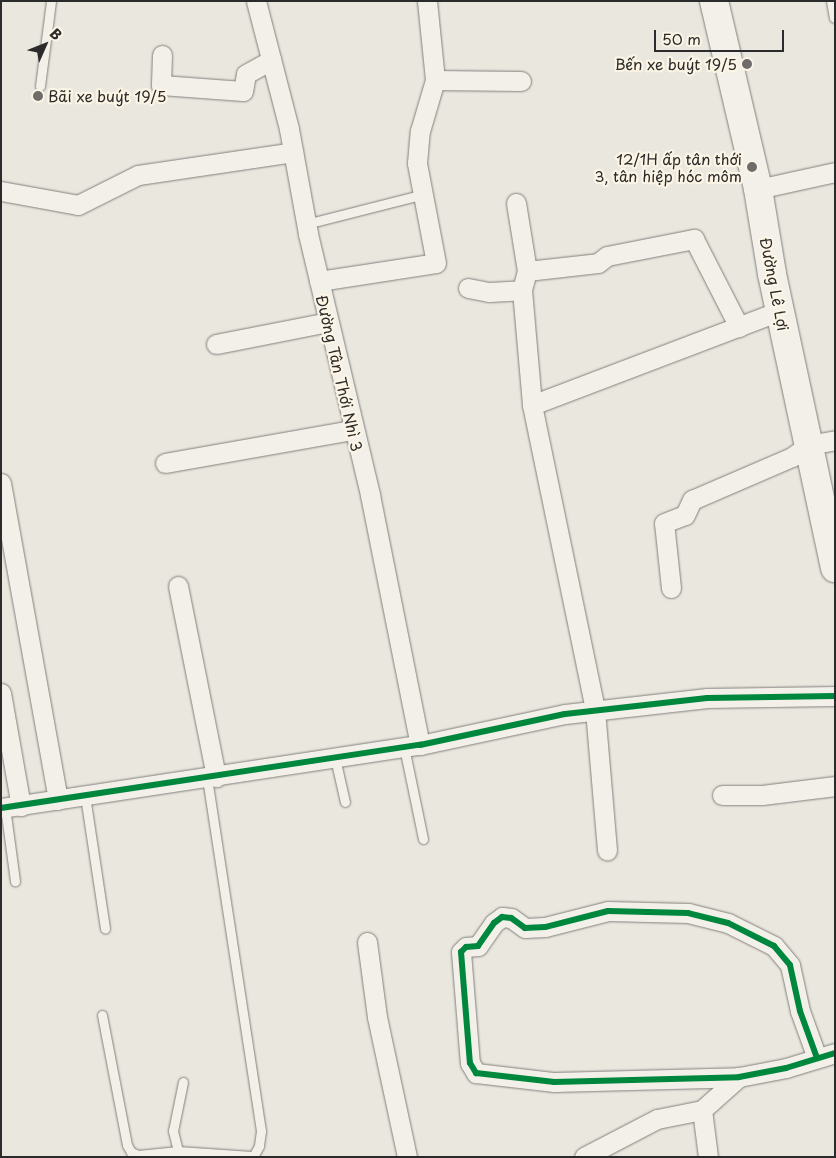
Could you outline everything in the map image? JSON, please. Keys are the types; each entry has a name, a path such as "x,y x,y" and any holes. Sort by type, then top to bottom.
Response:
{"main road":[{"name":"Đường Lê Lợi","path":"714,1 758,189 780,311 835,568"}],"street":[{"name":"Đường Tân Thới Nhì 3","path":"256,1 293,152 306,224 353,430 370,495 412,746"},
{"path":"319,281 436,263 421,195 417,163 420,131 435,80 427,1"},
{"path":"162,55 161,85 242,91 246,74 271,60"},
{"path":"435,80 521,81"},
{"path":"1,191 78,205 138,175 293,152"},
{"path":"758,189 835,172"},
{"path":"516,203 527,271 522,290 532,405 595,710 607,850"},
{"path":"527,271 598,263 607,256 694,239 739,327"},
{"path":"468,288 489,292 522,290"},
{"path":"532,405 780,311"},
{"path":"216,344 328,322"},
{"path":"164,463 353,430"},
{"path":"671,588 663,524 685,516 692,500 792,457 808,445 835,440"},
{"path":"1,483 58,800"},
{"path":"178,586 212,777"},
{"path":"1,693 9,807 412,746 565,714 706,698 835,696"},
{"path":"722,795 762,795 835,786"},
{"path":"608,911 688,913 728,923 769,942 790,965 800,1011 826,1056 786,1068 739,1077 554,1082 476,1073 470,1063 461,952 466,947 478,946 494,923 502,917 511,918 525,928 545,927 608,911"},
{"path":"366,942 377,1017 407,1157"},
{"path":"584,1157 657,1119 702,1110 739,1077"},
{"path":"702,1110 708,1157"}],"lane":[{"path":"40,86 51,1"},
{"path":"831,1 834,18"},
{"path":"306,224 421,195"},
{"path":"412,746 422,838"},
{"path":"335,758 345,802"},
{"path":"102,1015 126,1145 138,1155 178,1151 252,1156 259,1146 260,1131 212,777"},
{"path":"85,796 105,928"},
{"path":"9,807 15,882"},
{"path":"178,1151 173,1131 183,1082"}],"cycle path":[{"path":"1,808 420,745 565,714 707,698 835,696"},
{"path":"817,1058 800,1011 790,965 774,946 728,923 688,913 608,911 545,927 525,928 511,918 502,917 494,923 478,946 466,947 461,952 470,1063 476,1073 554,1082 739,1077 786,1068 835,1053"}],"place":[{"name":"Bến xe buýt 19/5","path":"747,64"},
{"name":"Bãi xe buýt 19/5","path":"38,96"},
{"name":"12/1H ấp tân thới 3, tân hiệp hóc môm","path":"752,167"}]}
